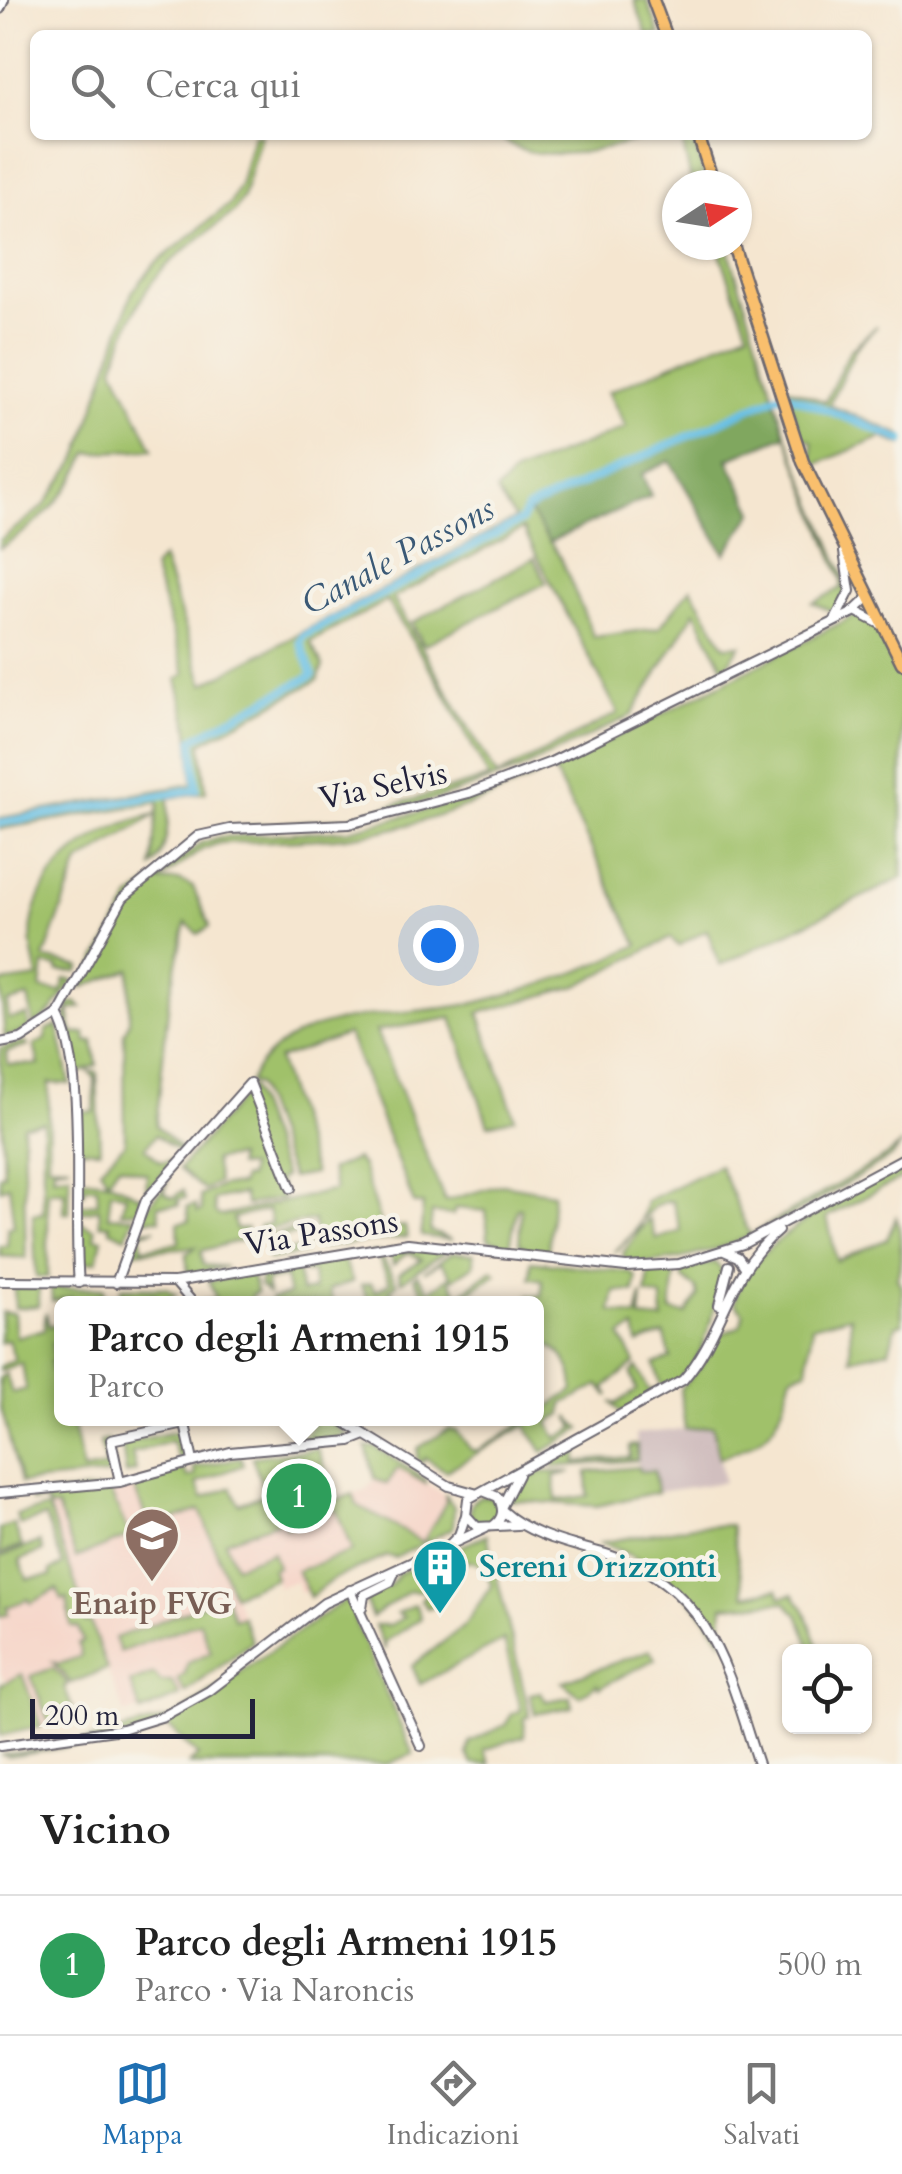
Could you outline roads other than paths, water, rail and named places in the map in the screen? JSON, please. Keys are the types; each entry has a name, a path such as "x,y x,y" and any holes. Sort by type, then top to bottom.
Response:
{"main road":[{"path":"653,0 664,30"},
{"path":"700,140 709,170"},
{"path":"738,260 803,462 902,663"}],"street":[{"path":"0,8 4,0"},
{"path":"844,552 850,580 848,600 868,598"},
{"name":"Via Selvis","path":"58,1015 123,898 198,836 230,830 349,824 483,788 551,762 852,612 868,598"},
{"name":"Via Selvis","path":"836,618 848,600"},
{"path":"852,612 869,616 882,625"},
{"path":"0,1043 21,1038 58,1015 74,1076 74,1237 79,1283"},
{"path":"116,1283 146,1200 250,1083 291,1188"},
{"name":"Via Passons","path":"0,1282 175,1282 408,1243 626,1267 708,1258 790,1221 902,1156"},
{"path":"446,1548 459,1534 466,1511 478,1492 518,1475 683,1380 700,1358 718,1314 745,1267 790,1221"},
{"path":"724,1252 738,1257 745,1267"},
{"name":"Via Passons","path":"708,1258 745,1267"},
{"path":"718,1314 729,1266"},
{"path":"175,1282 187,1296"},
{"path":"120,1482 111,1440 176,1426"},
{"path":"185,1426 193,1461"},
{"path":"351,1426 450,1486 491,1492 518,1525"},
{"path":"0,1494 120,1482 193,1461 365,1435"},
{"path":"0,1746 122,1729 164,1716 209,1691 308,1614 350,1590 489,1527 518,1475"},
{"path":"450,1486 472,1524 518,1525 638,1566 680,1594 714,1640 758,1764"},
{"path":"364,1617 361,1598 390,1582 396,1570"},
{"path":"350,1590 421,1746"}],"waterway":[{"name":"Canale Passons","path":"0,823 197,789 193,739 313,675 300,642 303,636 521,521 527,509 777,396 787,394 902,440"}],"place":[{"name":"Parco degli Armeni 1915","path":"299,1496"},
{"name":"Enaip FVG","path":"152,1584"},
{"name":"Sereni Orizzonti","path":"440,1616"}]}
